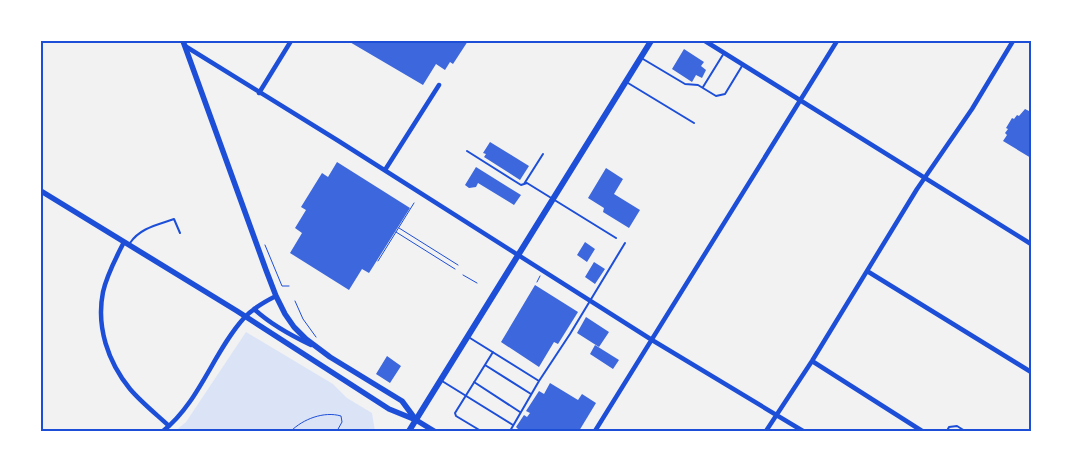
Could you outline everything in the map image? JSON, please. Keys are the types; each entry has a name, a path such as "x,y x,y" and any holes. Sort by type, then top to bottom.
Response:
{"main road":[{"path":"409,431 651,41"},
{"path":"184,44 276,296 294,327 318,349 402,401 416,420"},
{"path":"41,191 245,317 389,409 416,420 434,431"}],"street":[{"path":"259,93 291,41"},
{"path":"705,41 1031,244"},
{"path":"594,431 837,41"},
{"path":"766,431 812,361 924,178 972,109 1013,41"},
{"path":"184,44 652,340 803,431"},
{"path":"385,170 439,85"},
{"path":"126,244 109,272 103,292 101,317 104,342 115,368 130,389 169,426"},
{"path":"867,271 1031,372"},
{"path":"163,431 183,411 245,317 254,308 276,296"},
{"path":"254,308 294,337 318,349"},
{"path":"812,361 922,431"}],"lane":[{"path":"703,87 724,53"},
{"path":"641,58 684,84 698,85 716,96 725,94 743,65"},
{"path":"626,81 694,123"},
{"path":"467,151 522,185 527,183 553,198 616,238"},
{"path":"524,184 542,154"},
{"path":"126,244 141,231 174,219 180,232"},
{"path":"510,431 625,242"},
{"path":"468,336 540,381"},
{"path":"482,431 454,413 493,352"},
{"path":"485,365 532,394"},
{"path":"440,380 513,425"},
{"path":"474,382 521,412"},
{"path":"947,431 949,427 957,426 965,431"}],"path":[{"path":"378,261 414,203"},
{"path":"396,232 454,269 457,264 399,228"},
{"path":"264,242 282,286 289,286"},
{"path":"420,247 423,243"},
{"path":"431,254 434,250"},
{"path":"438,259 441,254"},
{"path":"444,263 448,258"},
{"path":"463,275 477,284"},
{"path":"294,301 303,319 316,337"},
{"path":"291,431 301,422 326,414 340,416 342,422 337,431"}],"shaded area":[{"path":"246,332 333,384 347,398 372,413 375,431 175,431 186,422"}],"building":[{"path":"348,41 468,41 453,64 450,62 445,70 436,64 423,85"},
{"path":"684,49 704,62 701,66 706,70 702,78 696,75 692,82 672,69"},
{"path":"1025,109 1031,112 1031,158 1003,141 1007,135 1005,133 1008,129 1006,128 1012,118 1014,119 1017,115 1019,116"},
{"path":"490,142 529,166 520,180 484,157 486,154 483,153"},
{"path":"337,162 410,208 369,273 362,269 349,290 290,253 302,233 295,228 306,210 301,207 322,173 328,177"},
{"path":"476,167 521,195 514,205 478,183 476,187 469,188 465,185"},
{"path":"606,168 623,179 614,194 640,210 629,228 603,212 604,208 588,198"},
{"path":"585,242 595,249 587,262 577,255"},
{"path":"594,262 605,269 595,284 585,277"},
{"path":"535,285 578,312 558,344 554,342 539,367 501,342"},
{"path":"586,317 609,332 599,347 577,333"},
{"path":"595,345 619,360 613,369 590,354"},
{"path":"387,356 401,366 390,383 376,374"},
{"path":"550,383 578,400 582,394 596,403 579,431 520,431 516,427 524,415 527,417 530,413 526,411 539,391 544,394"}]}
